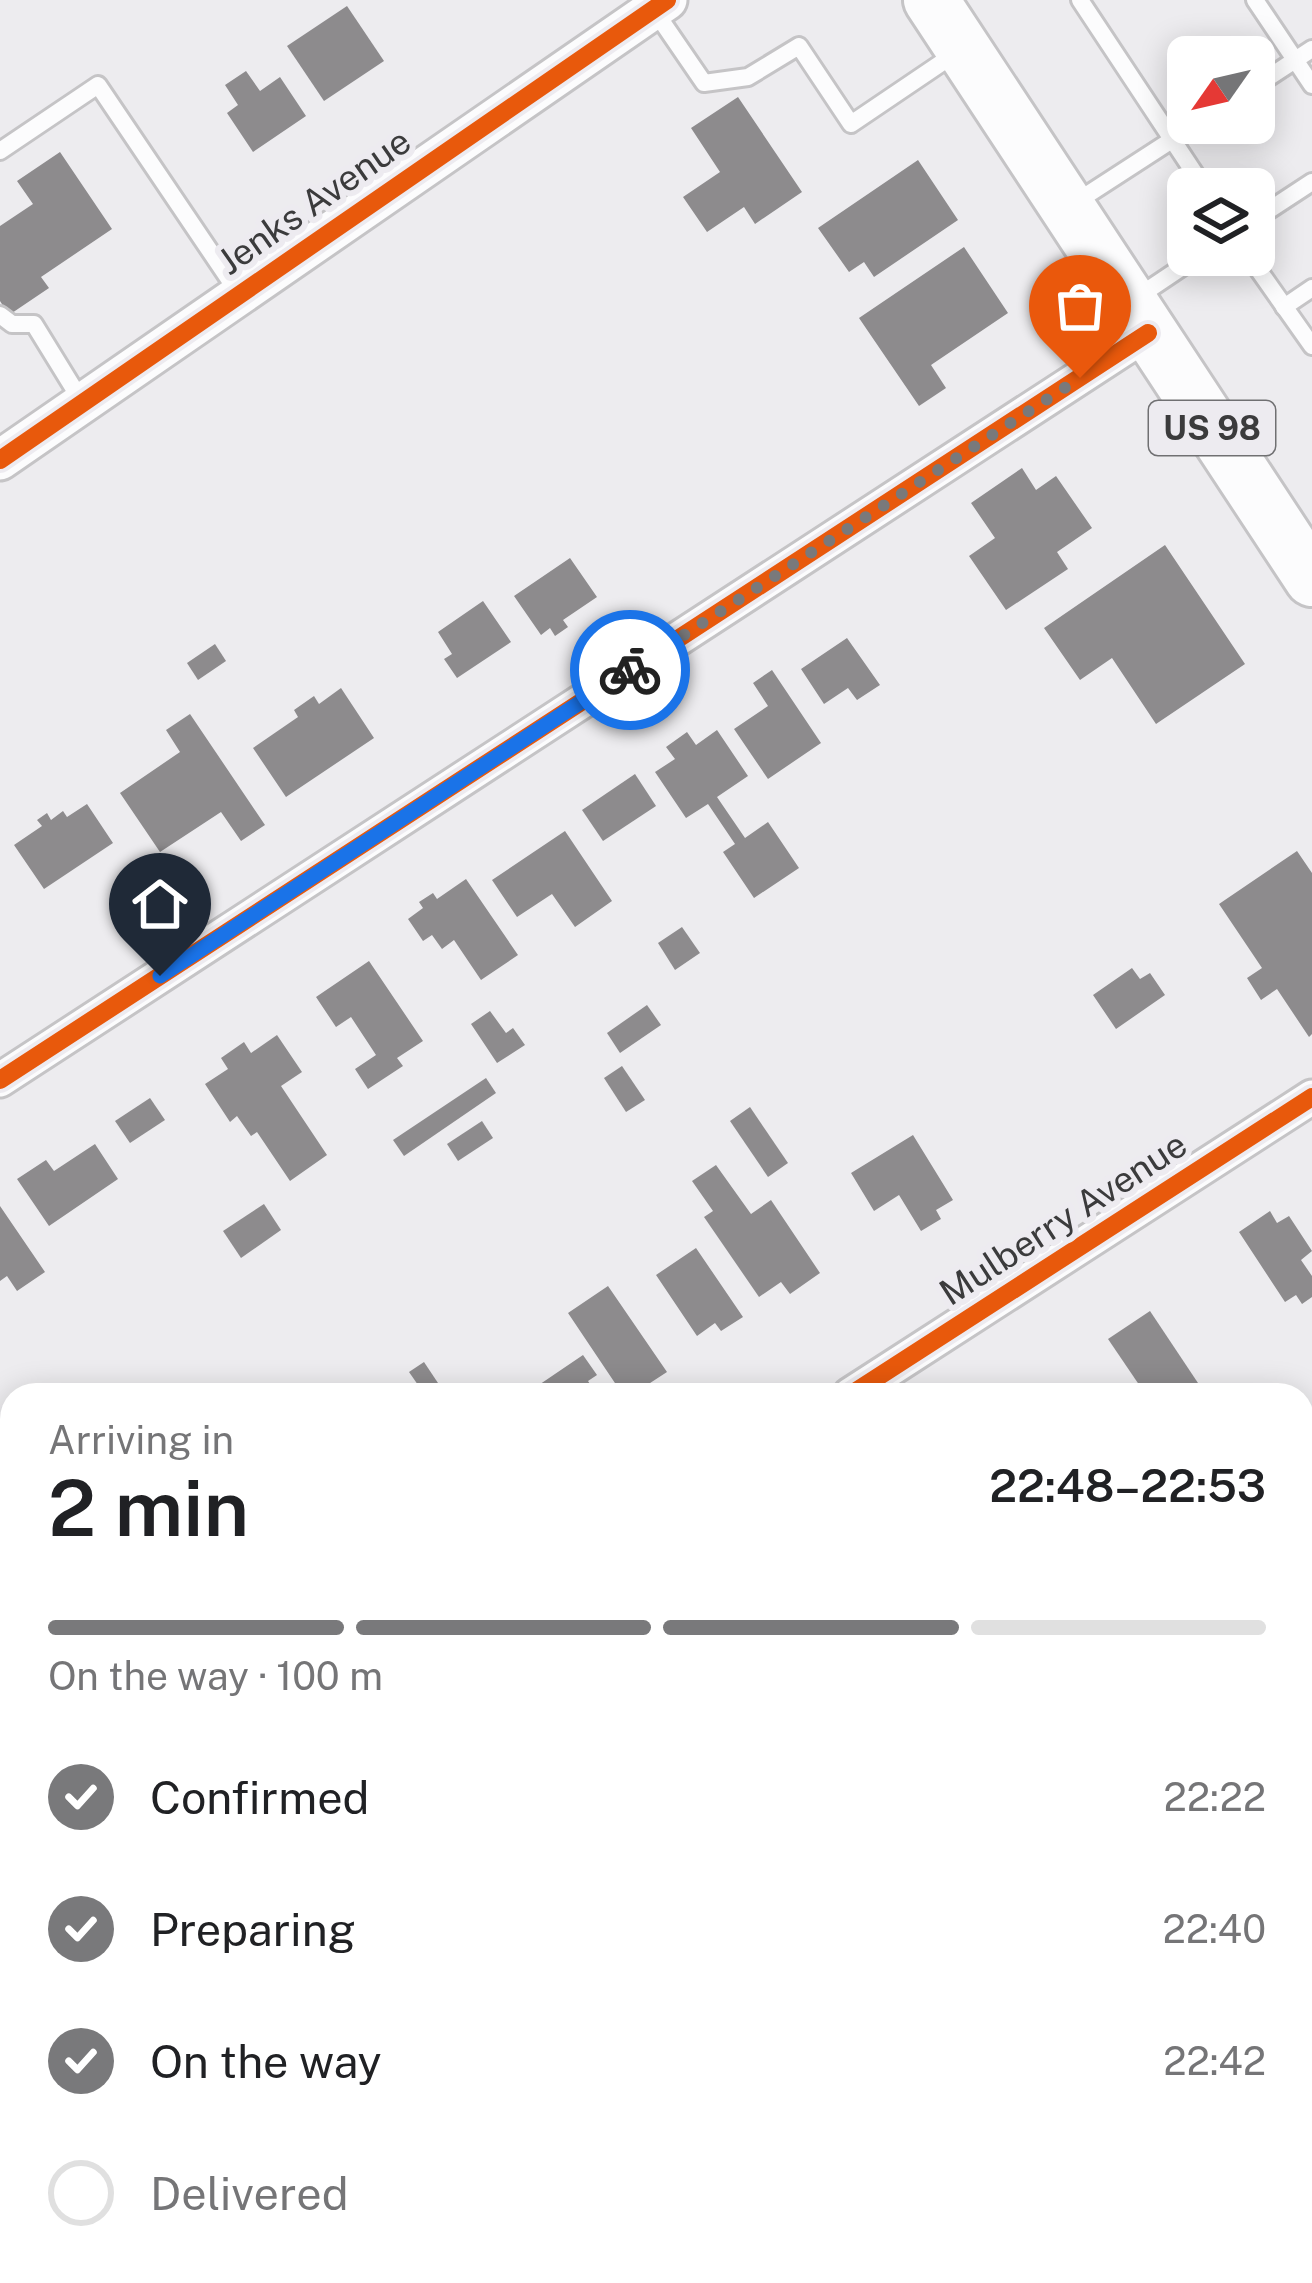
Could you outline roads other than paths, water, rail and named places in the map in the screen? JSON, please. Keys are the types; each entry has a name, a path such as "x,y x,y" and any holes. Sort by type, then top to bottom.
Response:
{"highway":[{"name":"US 98","path":"931,0 1312,579"}],"street":[{"name":"Jenks Avenue","path":"0,460 661,4"},
{"path":"0,1080 1139,317"},
{"name":"Mulberry Avenue","path":"869,1383 1312,1097"}],"lane":[{"path":"1080,0 1167,131"},
{"path":"1255,0 1312,85"},
{"path":"661,4 704,82 748,77 799,46 851,124 963,49"},
{"path":"1275,73 1312,49"},
{"path":"0,151 98,85 238,294"},
{"path":"1068,208 1167,144"},
{"path":"1275,206 1312,182"},
{"path":"1139,317 1179,276"},
{"path":"1263,276 1312,346"},
{"path":"1284,307 1312,288"},
{"path":"0,315 12,324 34,324 82,402"}]}
